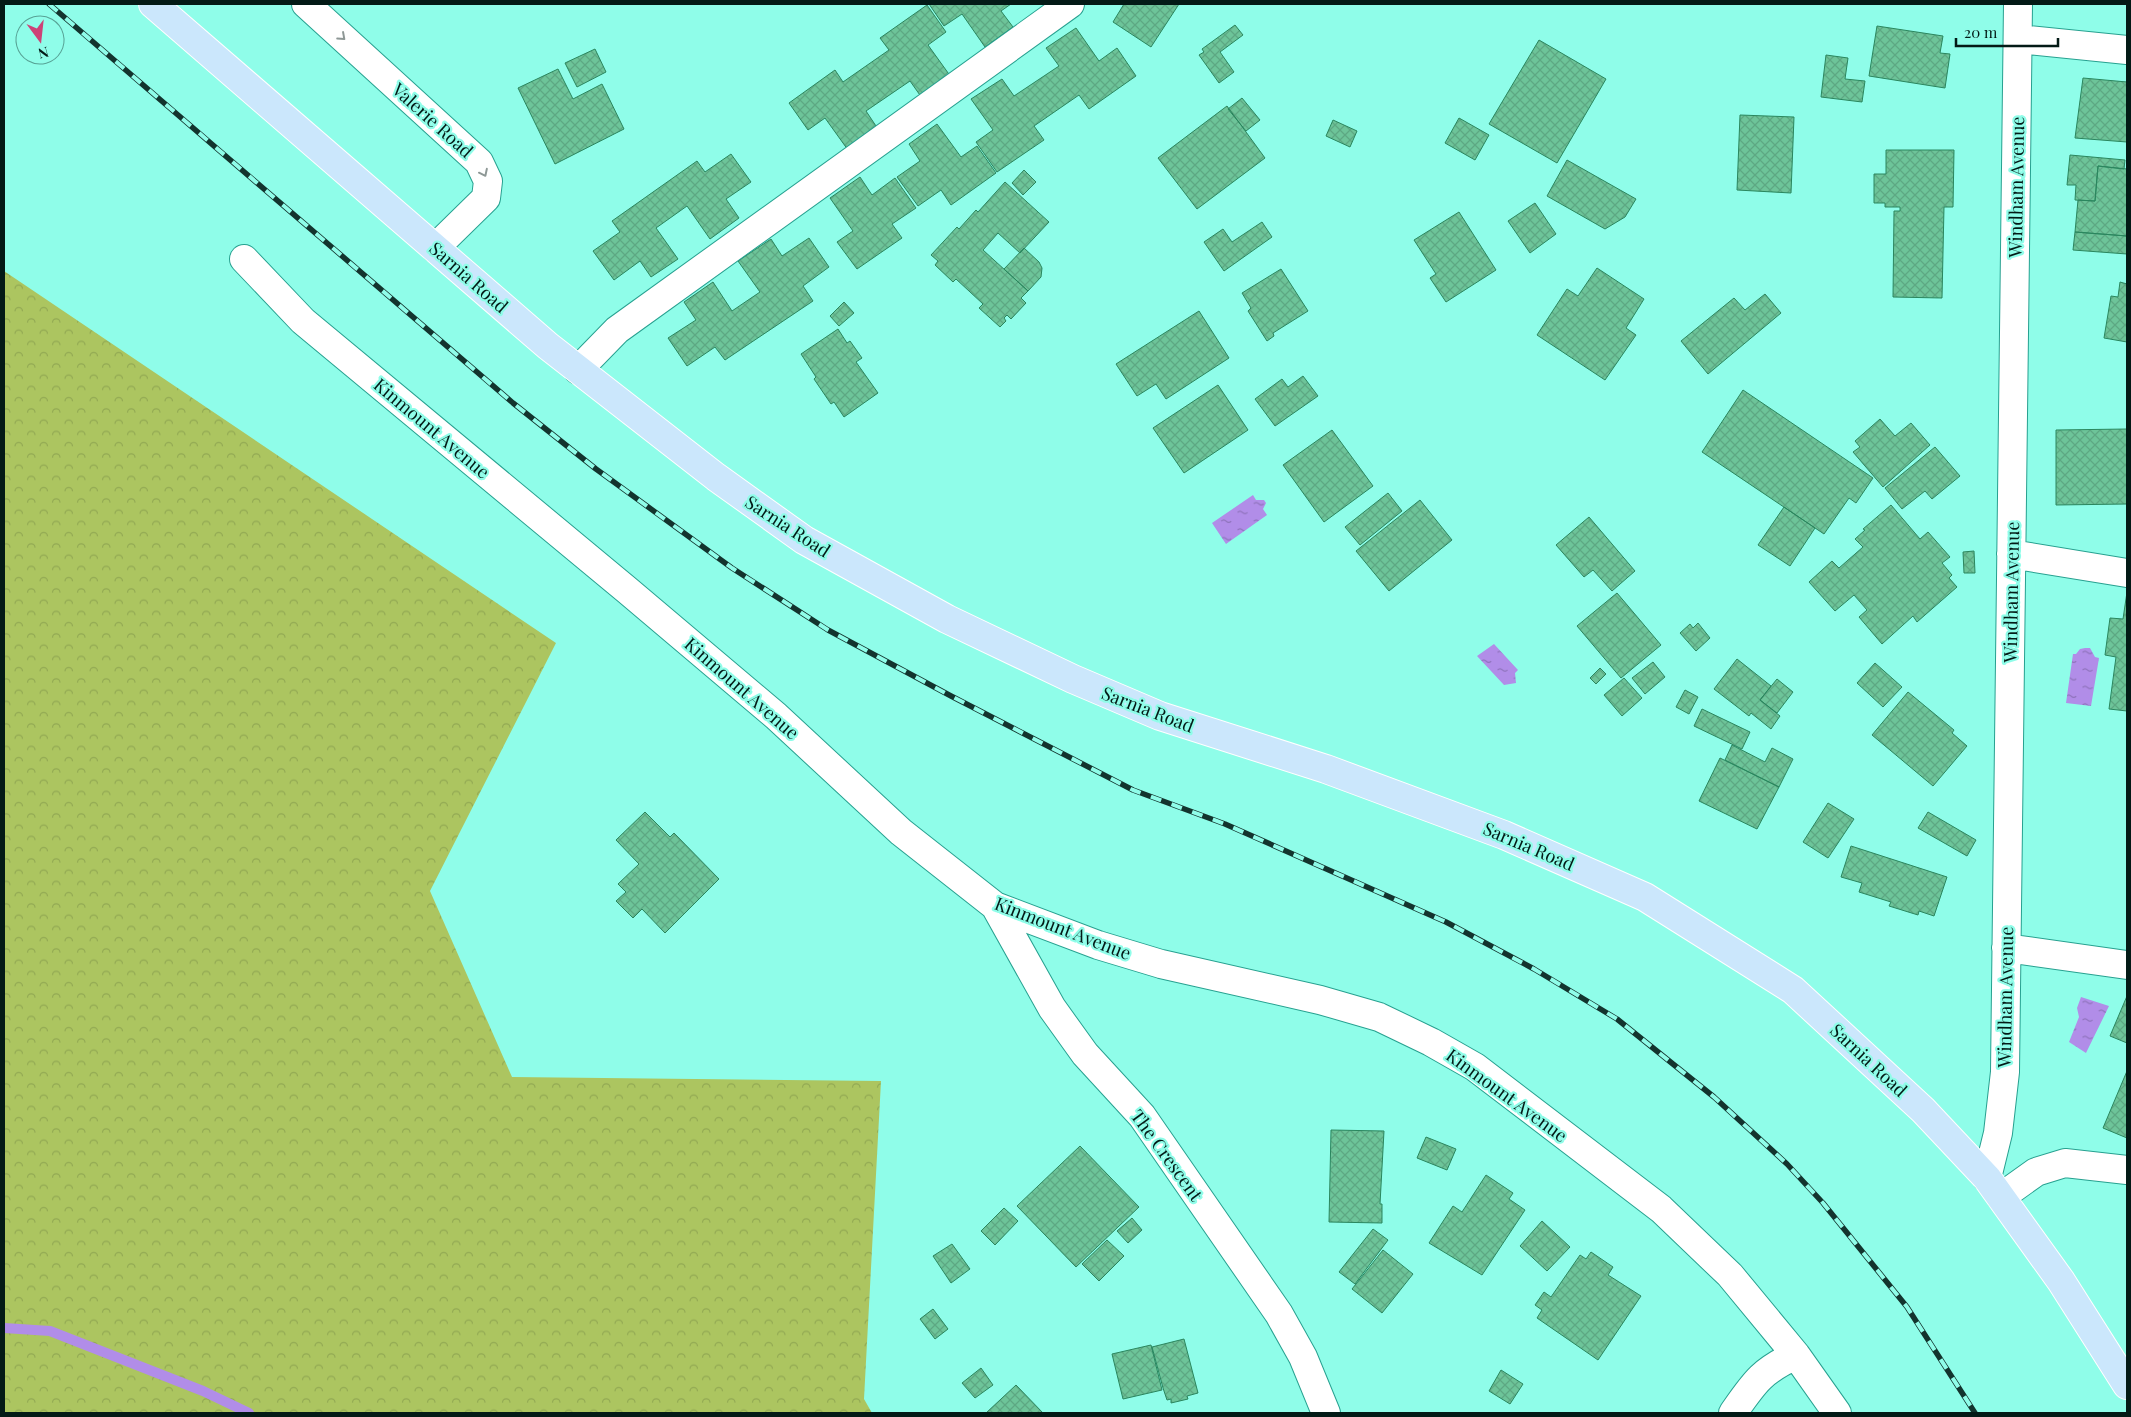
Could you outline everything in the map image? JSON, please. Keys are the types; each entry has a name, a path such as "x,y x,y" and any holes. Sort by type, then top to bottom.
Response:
{"main road":[{"name":"Sarnia Road","path":"153,4 578,370 716,477 804,540 956,623 1073,680 1160,716 1326,769 1496,832 1645,897 1793,990 1923,1110 1994,1187 2061,1281 2127,1385"}],"street":[{"name":"Valerie Road","path":"306,4 479,162 488,181 486,198 436,248"},
{"path":"578,370 617,330 1070,4"},
{"name":"Windham Avenue","path":"1994,1187 2005,1072 2018,4"},
{"path":"2018,39 2127,50"},
{"name":"Kinmount Avenue","path":"244,259 303,321 754,697 901,832 995,906 1098,945 1161,964 1320,1000 1379,1017 1432,1042 1475,1068 1661,1209 1730,1275 1796,1355 1837,1413"},
{"path":"2011,554 2127,573"},
{"name":"The Crescent","path":"995,906 1052,1008 1086,1054 1142,1116 1279,1314 1303,1357 1326,1413"},
{"path":"2006,948 2127,965"},
{"path":"1994,1187 2065,1163 2127,1170"},
{"path":"1733,1413 1756,1380 1776,1364 1796,1355"}],"green space":[{"path":"4,271 556,643 430,891 512,1077 881,1081 864,1399 872,1413 4,1413"}],"water":[{"path":"1253,495 1256,500 1264,500 1266,503 1263,509 1267,515 1226,544 1212,523"},
{"path":"1494,644 1518,670 1515,673 1516,683 1504,685 1477,656"},
{"path":"2085,648 2090,648 2095,657 2099,658 2091,706 2066,703 2073,654"},
{"path":"2081,997 2109,1006 2086,1053 2069,1042 2079,1017 2077,1008"}],"building":[{"path":"929,4 1011,4 1001,11 1013,27 985,47 962,14 944,26"},
{"path":"1124,4 1179,4 1151,47 1113,22"},
{"path":"927,5 946,32 928,45 951,77 922,98 910,81 866,111 878,129 848,150 825,118 808,130 789,103 835,70 843,82 889,50 880,38"},
{"path":"1235,25 1243,35 1220,52 1234,72 1219,83 1199,55 1204,52 1202,49"},
{"path":"1877,26 1943,36 1940,53 1950,54 1945,88 1869,76"},
{"path":"1076,28 1099,61 1117,48 1136,76 1089,109 1079,95 1034,126 1044,140 997,172 976,142 993,130 971,99 1002,79 1014,96 1059,66 1046,48"},
{"path":"1539,40 1606,79 1557,163 1489,124"},
{"path":"595,49 606,72 577,87 565,63"},
{"path":"1826,55 1848,58 1845,79 1865,81 1862,102 1821,97"},
{"path":"558,69 573,99 602,84 624,129 555,164 518,88"},
{"path":"2083,78 2127,82 2127,142 2075,138"},
{"path":"1242,98 1260,120 1246,131 1228,109"},
{"path":"1227,106 1265,158 1197,209 1158,158"},
{"path":"1740,115 1794,117 1791,193 1737,190"},
{"path":"1459,118 1489,135 1475,160 1445,143"},
{"path":"1333,120 1357,131 1350,147 1326,136"},
{"path":"937,124 961,157 977,146 996,173 951,205 941,190 918,206 897,177 920,161 909,144"},
{"path":"1886,150 1954,150 1953,207 1944,207 1942,298 1893,297 1894,211 1900,211 1900,207 1885,207 1885,203 1874,203 1874,174 1886,174"},
{"path":"731,154 751,182 726,199 739,218 710,239 687,206 656,228 678,259 651,277 640,261 614,280 593,251 620,232 612,221 697,161 705,172"},
{"path":"2070,155 2125,160 2124,169 2098,166 2095,201 2075,200 2076,185 2067,185"},
{"path":"1567,160 1636,199 1625,217 1605,229 1547,196"},
{"path":"2098,166 2127,169 2127,236 2075,232 2078,200 2095,201"},
{"path":"1024,170 1036,182 1023,195 1012,183"},
{"path":"860,177 872,195 895,178 916,208 892,224 902,238 857,269 837,242 853,231 830,198"},
{"path":"1005,182 1049,222 1020,253 998,233 983,250 1028,291 1021,298 1026,303 1011,319 1007,315 1004,318 1006,321 1000,327 979,308 983,304 956,279 953,282 935,265 938,261 931,255 957,227 959,229 976,210 978,212"},
{"path":"1535,203 1556,234 1530,253 1508,221"},
{"path":"1459,212 1496,270 1446,302 1430,278 1436,274 1414,240"},
{"path":"1262,222 1272,237 1224,271 1204,242 1223,229 1232,242"},
{"path":"2075,232 2127,236 2127,254 2073,250"},
{"path":"809,238 829,267 803,286 813,301 725,360 715,347 687,366 668,338 696,320 684,302 713,282 732,311 760,292 738,261 771,239 782,256"},
{"path":"1024,248 1039,262 1042,268 1041,277 1028,291 1004,269"},
{"path":"1597,268 1644,299 1626,328 1636,335 1605,380 1537,335 1567,289 1578,296"},
{"path":"1281,269 1308,311 1273,333 1274,336 1267,341 1248,311 1251,308 1242,293"},
{"path":"2120,282 2127,284 2127,342 2104,338 2111,296 2118,297"},
{"path":"1765,294 1781,313 1708,374 1681,341 1734,298 1745,310"},
{"path":"844,302 854,313 839,326 830,316"},
{"path":"1199,311 1229,358 1166,399 1156,384 1137,396 1116,364"},
{"path":"838,329 847,343 850,341 862,358 856,362 878,393 844,417 834,402 831,404 814,379 816,377 801,354"},
{"path":"1303,376 1318,396 1275,426 1255,399 1282,379 1288,387"},
{"path":"1218,385 1248,430 1184,473 1153,428"},
{"path":"1743,390 1873,478 1856,503 1849,498 1824,534 1702,452"},
{"path":"1880,419 1895,436 1911,423 1930,445 1883,487 1853,452 1860,447 1855,441"},
{"path":"2127,429 2127,504 2056,505 2056,430"},
{"path":"1332,430 1373,486 1324,522 1283,465"},
{"path":"1935,447 1960,476 1932,499 1925,491 1902,509 1885,488"},
{"path":"1388,493 1402,511 1360,545 1345,527"},
{"path":"1420,500 1452,540 1389,591 1356,551"},
{"path":"1891,505 1920,539 1928,532 1950,557 1942,563 1952,575 1949,578 1957,587 1917,622 1913,616 1882,644 1859,617 1867,610 1854,595 1835,611 1809,582 1832,561 1839,568 1863,547 1855,539 1865,530 1863,529"},
{"path":"1784,507 1815,528 1790,566 1758,545"},
{"path":"1589,517 1635,571 1612,591 1593,570 1584,577 1556,545"},
{"path":"1974,551 1975,573 1964,573 1963,552"},
{"path":"2127,592 2127,711 2109,709 2116,657 2105,655 2110,618 2123,619"},
{"path":"1617,593 1661,645 1621,678 1577,626"},
{"path":"1698,623 1710,638 1696,651 1680,633 1690,624 1693,628"},
{"path":"1737,659 1771,686 1760,700 1780,716 1771,729 1751,713 1749,716 1714,689"},
{"path":"1653,662 1665,677 1645,694 1632,678"},
{"path":"1875,663 1902,687 1883,707 1857,683"},
{"path":"1600,668 1606,674 1596,684 1590,678"},
{"path":"1624,678 1642,698 1622,716 1604,695"},
{"path":"1777,679 1793,692 1777,713 1760,700"},
{"path":"1685,690 1698,697 1689,714 1676,707"},
{"path":"1908,692 1954,730 1952,733 1967,746 1933,786 1872,735"},
{"path":"1702,709 1750,732 1742,749 1694,726"},
{"path":"1732,745 1765,762 1772,748 1793,759 1779,787 1725,760"},
{"path":"1720,758 1779,787 1757,829 1699,801"},
{"path":"1828,803 1854,819 1828,858 1803,842"},
{"path":"645,812 670,837 674,833 719,879 665,933 642,909 633,918 616,901 626,892 618,884 639,864 616,840"},
{"path":"1928,812 1976,840 1967,856 1918,828"},
{"path":"1851,846 1947,877 1934,916 1919,911 1918,915 1889,906 1891,902 1859,892 1862,883 1841,877"},
{"path":"2127,996 2127,1043 2110,1036"},
{"path":"2127,1071 2127,1138 2103,1128"},
{"path":"1331,1130 1384,1131 1380,1204 1382,1204 1382,1223 1329,1222"},
{"path":"1426,1137 1456,1149 1447,1170 1417,1158"},
{"path":"1080,1146 1139,1207 1076,1267 1017,1206"},
{"path":"1486,1175 1513,1193 1509,1199 1525,1210 1482,1275 1429,1243 1453,1206 1462,1212"},
{"path":"1004,1208 1018,1221 995,1245 981,1231"},
{"path":"1132,1218 1142,1230 1128,1243 1117,1231"},
{"path":"1542,1221 1570,1247 1547,1271 1520,1246"},
{"path":"1373,1229 1388,1240 1355,1284 1339,1272"},
{"path":"1107,1240 1124,1256 1099,1281 1082,1264"},
{"path":"952,1244 970,1269 951,1283 933,1256"},
{"path":"1383,1250 1413,1274 1382,1313 1352,1289"},
{"path":"1591,1252 1613,1267 1608,1275 1641,1296 1598,1360 1537,1318 1542,1310 1535,1305 1544,1292 1551,1297 1580,1255 1586,1259"},
{"path":"933,1309 948,1329 935,1339 920,1319"},
{"path":"1184,1339 1198,1393 1187,1396 1188,1399 1171,1403 1171,1399 1167,1400 1152,1347"},
{"path":"1151,1345 1162,1390 1123,1399 1112,1354"},
{"path":"981,1368 993,1385 975,1398 962,1383"},
{"path":"1501,1370 1523,1384 1510,1404 1489,1391"},
{"path":"1016,1385 1043,1413 986,1413"}],"waterway":[{"path":"4,1328 50,1331 203,1391 249,1413"}],"railway":[{"path":"49,4 513,403 596,469 732,568 828,630 1133,790 1225,824 1446,922 1534,969 1617,1019 1714,1097 1787,1164 1823,1203 1907,1307 1975,1413"}]}
